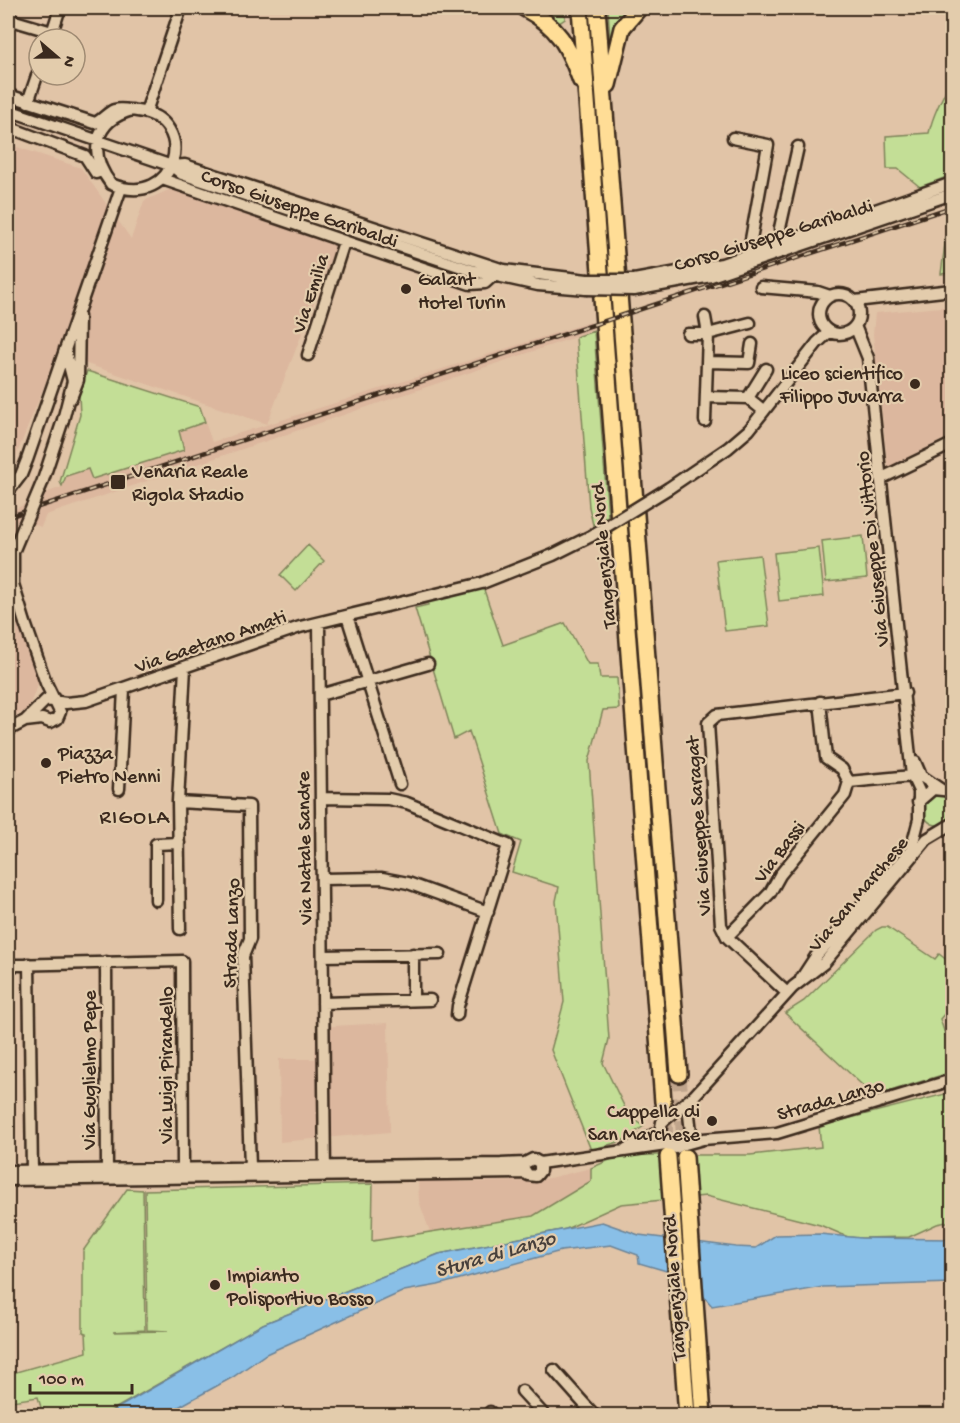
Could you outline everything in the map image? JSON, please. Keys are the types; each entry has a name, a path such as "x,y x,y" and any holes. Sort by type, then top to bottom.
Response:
{"highway":[{"path":"524,8 549,24 566,44 588,100"},
{"name":"Tangenziale Nord","path":"580,8 663,1102"},
{"name":"Tangenziale Nord","path":"597,8 679,1074"},
{"path":"605,103 619,38 627,21 639,8"},
{"name":"Tangenziale Nord","path":"685,1155 703,1416"},
{"name":"Tangenziale Nord","path":"667,1156 687,1416"}],"street":[{"path":"54,27 60,8"},
{"path":"146,112 181,8"},
{"path":"8,19 28,27"},
{"path":"28,102 33,87"},
{"path":"8,95 95,123 110,111 125,108 146,112 164,123 171,132 175,153 172,165 162,179 146,188 116,186 96,173 85,156 8,127"},
{"name":"Corso Giuseppe Garibaldi","path":"8,110 172,165 185,165 495,272 587,284 634,285 711,276 952,194"},
{"path":"116,186 98,162 98,140 104,127 114,117 132,110"},
{"path":"733,138 768,145 747,256"},
{"path":"782,243 780,228 798,147"},
{"name":"Corso Giuseppe Garibaldi","path":"162,179 470,284 485,282 495,272"},
{"name":"Corso Giuseppe Garibaldi","path":"634,285 747,256 952,183"},
{"path":"8,492 21,475 80,305 116,186"},
{"name":"Via Emilia","path":"308,355 344,242"},
{"path":"761,287 812,292 827,299 846,295 855,302 952,290"},
{"path":"827,299 819,314 826,329 854,325 881,299"},
{"path":"854,325 855,302"},
{"path":"25,721 42,719 50,722 59,716 60,708 46,683 14,589 12,558 63,420 71,392 78,380 80,305"},
{"path":"705,317 708,334 705,421"},
{"path":"688,334 708,334 750,323"},
{"name":"Via Giuseppe Di Vittorio","path":"854,325 868,358 912,753 912,776 919,790 918,802"},
{"name":"Via Gaetano Amati","path":"59,716 86,701 319,623 486,582 553,555 591,536 669,488 738,441 764,411 826,329"},
{"path":"708,362 749,363 752,344"},
{"path":"65,349 71,392"},
{"path":"748,398 766,369"},
{"path":"46,404 62,382 69,382 71,392"},
{"path":"707,397 748,398 764,411"},
{"path":"882,478 952,444"},
{"path":"347,616 400,784"},
{"name":"Via Natale Sandre","path":"319,623 323,956"},
{"path":"320,695 428,664"},
{"path":"180,929 178,802 185,667"},
{"path":"42,719 39,706 46,683"},
{"path":"119,789 124,689"},
{"name":"Via Giuseppe Saragat","path":"787,993 728,937 722,925 708,723 717,715 905,693"},
{"path":"8,731 25,721 46,700 56,703"},
{"name":"Via Gaetano Amati","path":"56,703 86,701"},
{"path":"820,702 826,758 842,769 849,782 912,776"},
{"name":"Via Giuseppe Di Vittorio","path":"912,753 921,776 948,791"},
{"name":"Via Bassi","path":"728,937 770,893 780,875 845,795 849,782"},
{"path":"918,802 926,792 948,791"},
{"path":"321,798 388,799 407,803 508,845 457,1015"},
{"name":"Strada Lanzo","path":"178,802 249,806 250,939 243,960 250,1167"},
{"name":"Via San Marchese","path":"801,979 816,956 911,850 920,819 918,802"},
{"name":"Via San Marchese","path":"920,819 927,826 940,830"},
{"name":"Via San Marchese","path":"659,1132 662,1122 694,1096 787,993 801,979 824,963 909,864 927,839 952,824"},
{"path":"156,900 156,844 179,843"},
{"path":"322,879 382,878 408,884 488,912"},
{"path":"413,954 413,999"},
{"path":"325,1170 323,956 440,954"},
{"name":"Via Luigi Pirandello","path":"106,962 182,961 183,1168"},
{"path":"8,965 106,962"},
{"name":"Via Guglielmo Pepe","path":"106,962 107,1174"},
{"path":"29,964 32,1171"},
{"path":"323,1003 430,1000"},
{"name":"Strada Lanzo","path":"671,1116 682,1117 700,1138 714,1139 789,1130 952,1080"},
{"path":"685,1155 694,1096"},
{"path":"618,1153 659,1132 667,1156"},
{"name":"Strada Lanzo","path":"325,1170 526,1168 533,1159 540,1167 618,1153 667,1156 676,1148 685,1155 714,1139"},
{"path":"8,1180 183,1168 250,1167 325,1170"},
{"path":"8,1171 107,1174 325,1170"},
{"path":"554,1370 595,1416"},
{"path":"522,1391 546,1416"}],"shaded area":[{"path":"8,144 81,168 131,239 144,201 180,185 338,240 267,424 57,354 8,476"},
{"name":"Liceo scientifico Filippo Juvarra","path":"952,306 952,435 888,467 873,334 875,313"},
{"path":"590,322 593,331 46,515 41,527 31,523 43,494 62,487 66,476 89,469 92,478 184,449 179,431 205,422 212,442"},
{"path":"25,504 14,529 8,553 8,513"},
{"path":"8,590 39,681 28,709 8,720"},
{"path":"388,1023 390,1132 280,1142 279,1059 315,1059 316,1027"},
{"path":"591,1168 592,1181 533,1216 430,1232 419,1201 418,1181 420,1179 463,1182 537,1181"}],"green space":[{"path":"538,8 565,8 565,19 559,23"},
{"path":"608,8 631,8 610,41"},
{"path":"952,79 952,175 920,187 898,169 887,169 886,136 929,133"},
{"path":"952,213 952,273 941,274 949,214"},
{"path":"594,331 608,516 593,525 589,507 576,337"},
{"path":"87,371 200,407 205,422 179,431 184,450 92,479 88,469 66,476 62,486 60,482 80,415 79,394"},
{"path":"863,536 867,578 826,582 822,541"},
{"path":"308,545 324,561 296,591 280,575"},
{"path":"819,548 824,596 779,601 774,553"},
{"path":"760,555 769,626 725,631 716,560"},
{"path":"483,587 503,645 565,623 588,664 598,664 600,678 617,678 619,709 603,710 589,761 609,1039 603,1063 629,1116 644,1126 622,1141 591,1150 551,1050 564,1002 556,901 559,887 512,872 521,842 502,834 469,731 454,739 415,608 428,605 428,601"},
{"path":"938,795 949,799 953,810 949,821 938,825 927,821 923,810 927,799"},
{"path":"887,927 935,959 939,954 952,964 952,1005 940,1019 952,1055 952,1072 874,1096 785,1013 804,1001 876,930"},
{"path":"949,1093 952,1098 952,1135 947,1137 952,1139 952,1221 937,1224 909,1237 848,1237 820,1225 706,1196 621,1204 566,1229 439,1254 263,1324 104,1415 35,1415 42,1411 38,1397 12,1401 9,1374 87,1352 86,1333 83,1332 83,1251 127,1189 143,1190 145,1330 113,1332 168,1331 147,1330 145,1190 373,1184 372,1241 533,1216 591,1181 591,1168 621,1155 750,1155 821,1147 819,1126"}],"water":[{"name":"Stura di Lanzo","path":"602,1222 639,1235 756,1248 776,1235 820,1234 861,1238 952,1239 952,1283 823,1287 712,1306 687,1277 639,1263 638,1255 611,1245 561,1251 438,1285 404,1291 266,1354 233,1377 164,1415 104,1416 263,1324 439,1254"}],"tunnel":[{"path":"679,1074 685,1157"},
{"path":"663,1102 668,1156"}],"railway":[{"path":"8,517 952,207"}],"place":[{"name":"Galant Hotel Turin","path":"406,289"},
{"name":"Liceo scientifico Filippo Juvarra","path":"915,384"},
{"name":"Venaria Reale Rigola Stadio","path":"118,482"},
{"name":"Piazza Pietro Nenni","path":"46,763"},
{"name":"Cappella di San Marchese","path":"712,1121"},
{"name":"Impianto Polisportivo Bosso","path":"215,1285"}],"district":[{"name":"RIGOLA","path":"135,816"}]}
